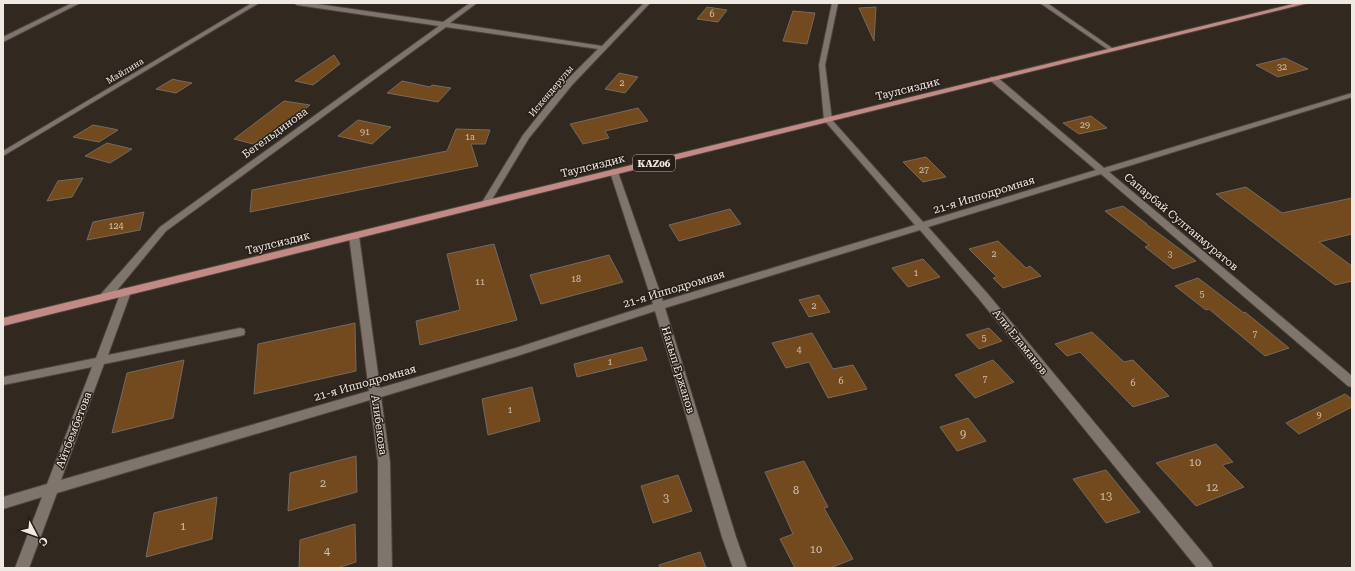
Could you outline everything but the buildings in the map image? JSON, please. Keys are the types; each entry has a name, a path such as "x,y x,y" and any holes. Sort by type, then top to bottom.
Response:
{"main road":[{"name":"Таулсиздик","path":"3,322 1305,3"}],"street":[{"path":"3,40 77,3"},
{"name":"Майлина","path":"3,154 256,3"},
{"path":"297,3 604,48"},
{"name":"Бегельдинова","path":"105,297 163,229 474,3"},
{"name":"Искендерулы","path":"485,204 526,137 569,83 647,3"},
{"path":"828,120 822,65 836,3"},
{"path":"1043,3 1112,50"},
{"name":"Сапарбай Султанмуратов","path":"994,79 1352,383"},
{"name":"21-я Ипподромная","path":"3,503 517,352 659,306 1352,95"},
{"name":"Али Еламанов","path":"828,120 983,296 1206,568"},
{"name":"Накып Ержанов","path":"614,172 659,306 729,537 740,568"},
{"name":"Алибекова","path":"354,236 384,462 385,568"},
{"name":"Айтбембетова","path":"22,568 126,292"},
{"path":"3,381 240,332"}]}
